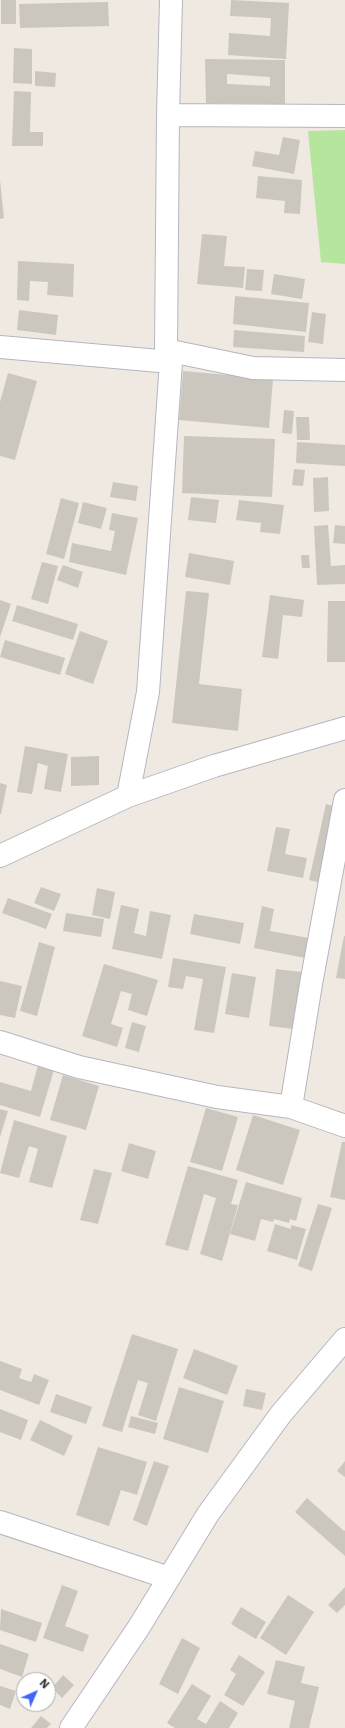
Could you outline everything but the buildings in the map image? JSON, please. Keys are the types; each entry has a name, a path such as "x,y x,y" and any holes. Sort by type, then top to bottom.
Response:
{"street":[{"path":"128,796 148,692 168,356 168,115 171,0"},
{"path":"168,115 345,116"},
{"path":"0,347 168,356 253,368 345,370"},
{"path":"0,856 128,796 214,766 345,728"},
{"path":"291,1107 311,984 345,800"},
{"path":"0,1042 79,1068 217,1097 291,1107 345,1126"},
{"path":"71,1728 139,1626 208,1514 281,1414 345,1339"},
{"path":"0,1522 169,1578"}],"green space":[{"path":"345,130 345,264 321,262 308,131"}]}
